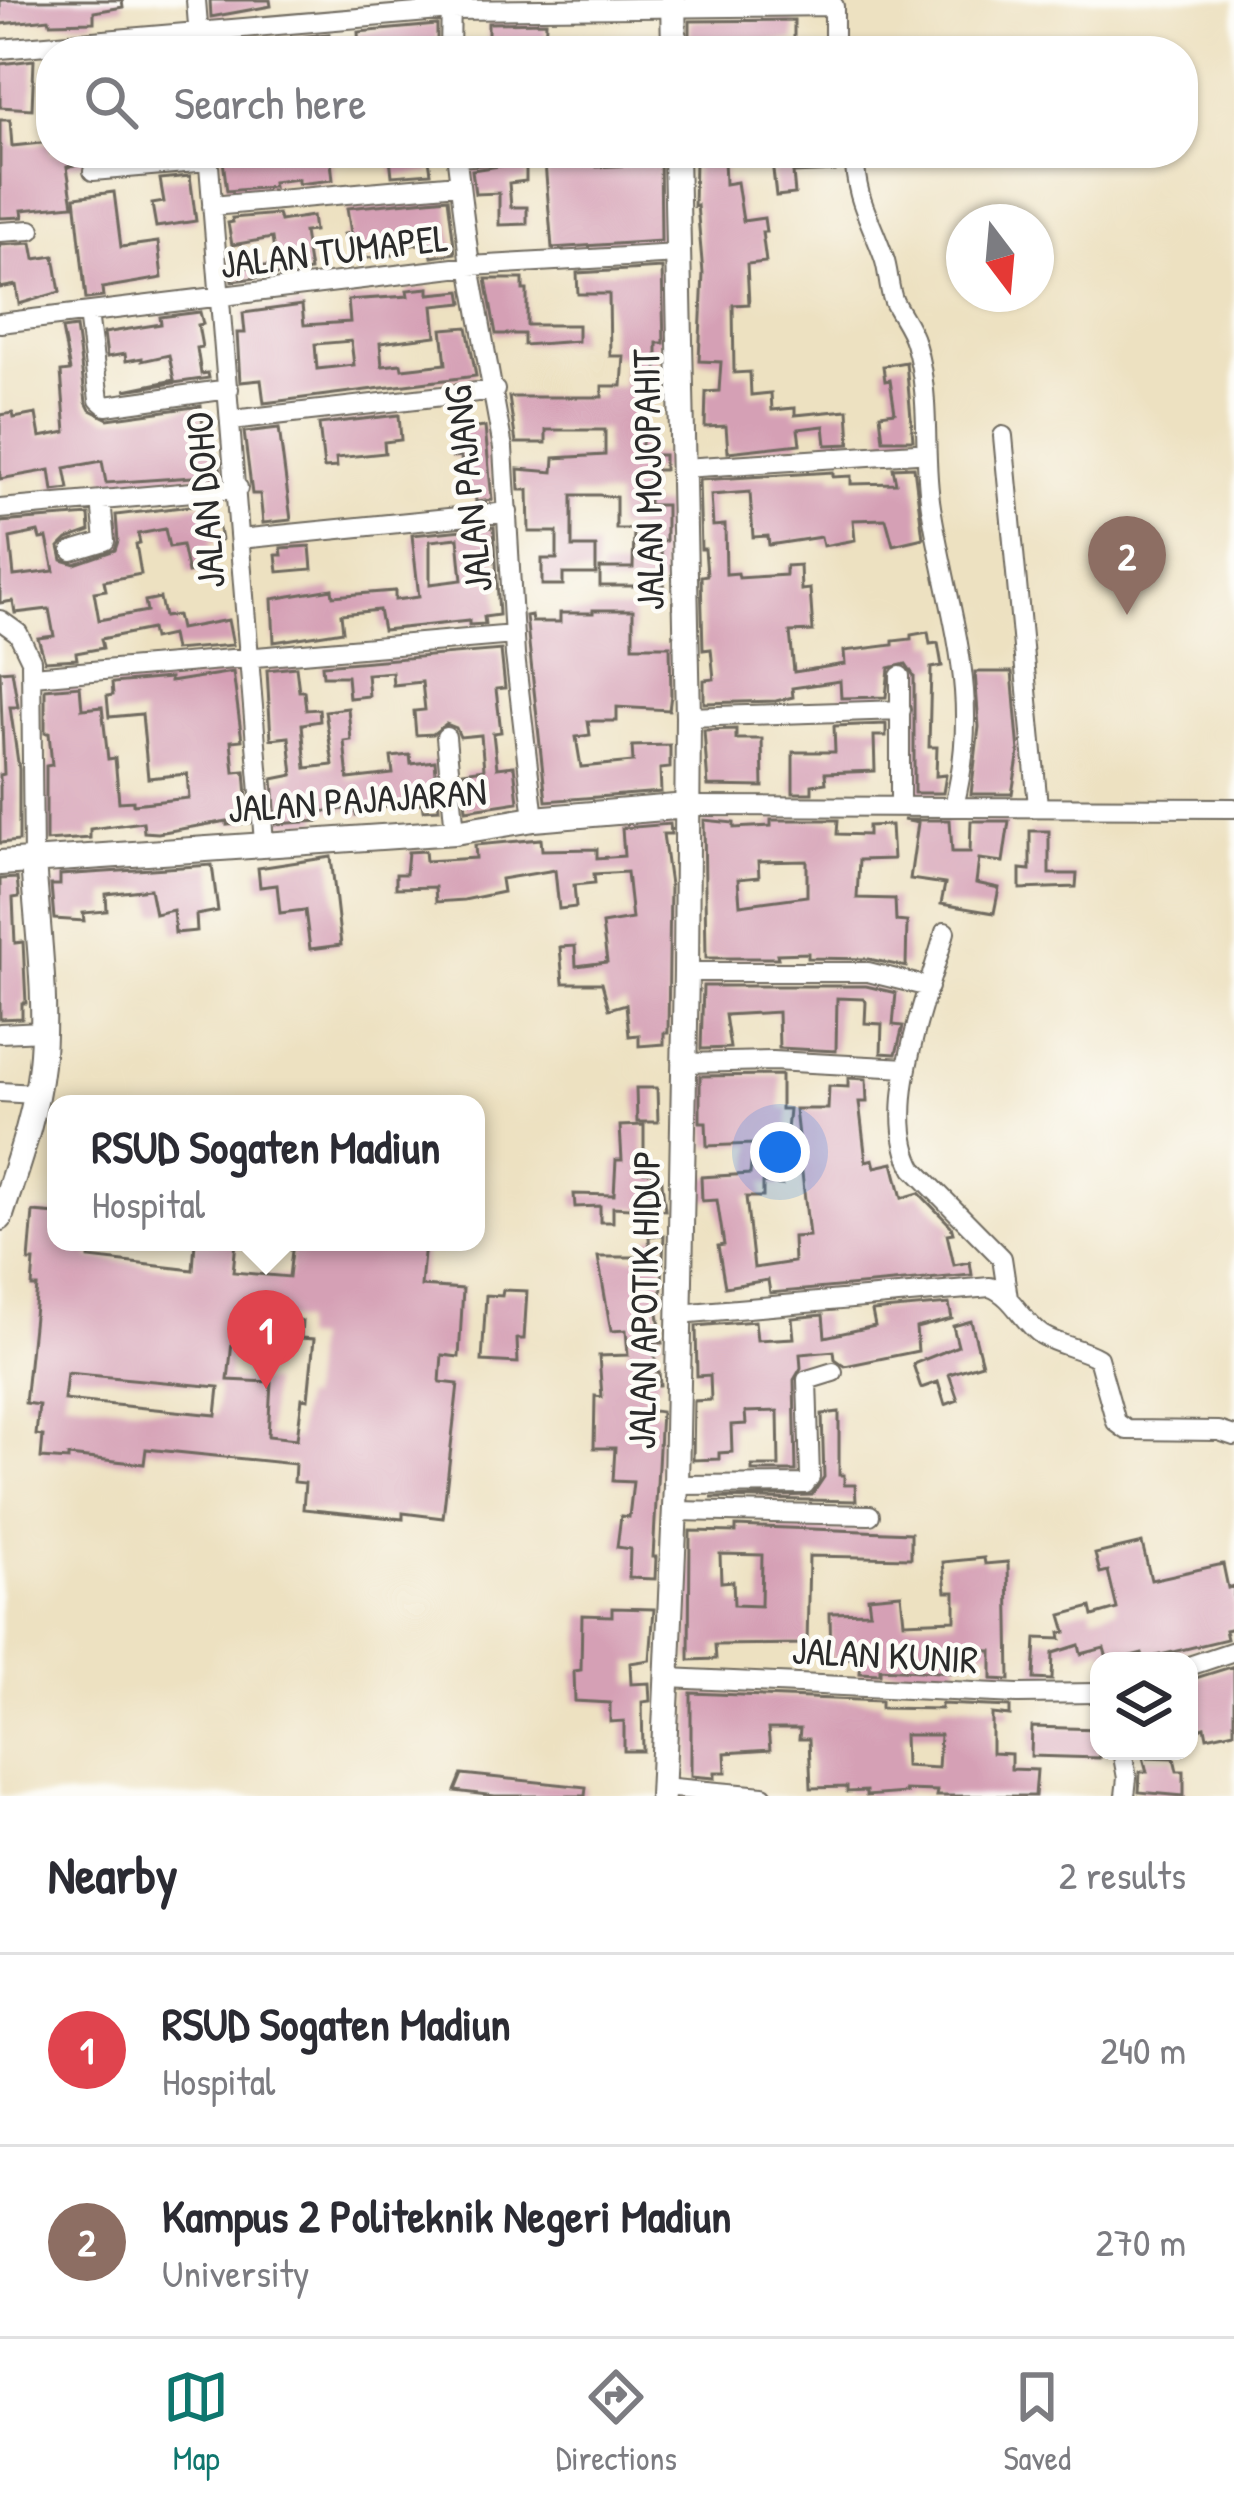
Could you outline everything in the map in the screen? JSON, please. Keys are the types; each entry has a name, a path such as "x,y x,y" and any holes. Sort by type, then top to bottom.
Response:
{"street":[{"path":"196,0 199,36"},
{"path":"230,36 296,21 451,5 834,3 834,36"},
{"path":"673,4 674,36"},
{"path":"450,36 451,5"},
{"path":"0,49 36,48"},
{"path":"93,171 118,168"},
{"name":"JALAN DOHO","path":"209,168 264,842"},
{"name":"JALAN PAJANG","path":"457,168 494,390 534,820"},
{"name":"JALAN MOJOPAHIT","path":"676,168 687,806"},
{"path":"856,168 862,213 882,252 894,301 914,336 926,392 931,510 955,612 964,683 961,776 954,806"},
{"path":"212,206 458,184"},
{"path":"0,232 31,230"},
{"name":"JALAN TUMAPEL","path":"0,323 470,266 678,254"},
{"path":"88,313 103,404 229,389"},
{"path":"232,420 494,390"},
{"path":"1004,436 1038,806"},
{"path":"683,468 916,453"},
{"path":"0,508 238,488"},
{"path":"72,551 105,541 101,500"},
{"path":"240,539 508,512"},
{"path":"0,620 18,632 27,646 33,676 33,860 43,1031 36,1094 9,1158 0,1218"},
{"path":"33,676 514,634"},
{"path":"900,676 900,806"},
{"path":"688,717 901,710"},
{"path":"446,737 455,832"},
{"path":"687,806 1234,808"},
{"name":"JALAN PAJAJARAN","path":"0,863 455,832 687,806"},
{"name":"JALAN APOTIK HIDUP","path":"662,1791 676,1485 687,806"},
{"path":"945,932 907,1068 904,1151 914,1168 1002,1258 1008,1298"},
{"path":"686,973 868,972 929,987"},
{"path":"0,1033 43,1031"},
{"path":"684,1063 773,1061 907,1068"},
{"path":"0,1092 36,1094"},
{"path":"679,1314 990,1287 1008,1298 1040,1334 1076,1345 1098,1358 1116,1422 1127,1430 1219,1431 1234,1436"},
{"path":"676,1485 805,1484 810,1477 807,1380 833,1372"},
{"path":"675,1511 870,1515"},
{"path":"1198,1663 1234,1651"},
{"name":"JALAN KUNIR","path":"668,1678 1090,1693"},
{"path":"1123,1760 1125,1796"},
{"path":"662,1791 763,1796"}],"building":[{"path":"0,0 122,0 123,7 94,12 94,22 50,23 49,19 0,24"},
{"path":"210,0 270,0 271,6 211,17"},
{"path":"794,20 794,36 690,36 690,21"},
{"path":"546,22 546,36 488,36 488,23"},
{"path":"437,25 437,36 358,36 358,32"},
{"path":"34,60 32,109 0,107 0,64"},
{"path":"0,120 10,120 12,146 36,144 36,168 67,168 73,205 22,210 23,217 0,218"},
{"path":"224,168 332,168 333,180 298,184 298,179 272,182 273,187 227,191"},
{"path":"391,168 430,168 431,173 392,176"},
{"path":"526,168 526,181 509,183 511,207 527,207 527,224 499,225 499,193 475,194 472,170"},
{"path":"545,168 660,168 661,241 552,248"},
{"path":"695,168 724,168 725,184 737,182 743,221 764,218 766,262 747,264 749,304 733,305 734,373 750,372 751,395 771,393 772,410 795,408 795,415 848,410 850,444 826,445 824,426 798,429 800,444 728,452 726,426 705,427 706,392 719,391 721,362 699,361 703,273 694,206"},
{"path":"773,168 835,168 793,173 795,194 776,196"},
{"path":"190,176 196,221 156,227 152,204 164,202 160,179"},
{"path":"114,192 121,247 158,242 162,278 102,288 103,297 86,299 75,197"},
{"path":"448,198 455,253 432,257 429,242 402,247 403,254 349,260 344,234 351,233 347,208"},
{"path":"278,214 280,221 312,216 314,231 304,232 310,271 232,281 231,269 276,265 272,238 232,245 228,223 232,218"},
{"path":"32,243 35,259 54,256 60,292 19,304 16,285 0,288 0,245"},
{"path":"662,268 664,343 657,343 651,409 642,409 642,455 664,455 664,470 649,470 649,505 666,505 666,541 660,541 664,586 600,586 600,568 633,568 634,529 616,529 616,497 599,495 572,495 572,547 596,547 596,574 563,574 563,585 542,585 542,559 557,559 557,532 529,532 528,490 519,490 518,469 553,472 554,458 605,455 605,430 546,430 546,443 516,443 509,397 602,397 602,386 622,386 624,356 610,356 609,294 578,294 577,273"},
{"path":"486,279 523,279 527,325 578,325 578,341 524,345 524,334 496,334"},
{"path":"407,290 461,291 463,303 433,306 436,336 380,343 382,366 401,364 402,369 446,364 442,329 467,327 476,376 264,403 261,380 240,382 237,333 245,333 243,313 302,305 304,325 350,322 348,300 408,296","holes":["351,341 354,365 317,369 315,344"]},
{"path":"200,312 202,347 197,348 201,374 208,373 209,378 125,390 174,380 169,355 142,361 126,361 125,354 107,357 104,333 161,324 160,317"},
{"path":"76,327 90,410 108,419 201,406 204,437 210,436 221,475 106,483 102,461 65,468 69,489 53,491 50,470 0,479 0,415 36,414 40,437 66,432 61,372 70,371 62,329"},
{"path":"906,362 913,440 883,440 880,414 895,412 883,366"},
{"path":"399,415 401,440 384,442 385,453 336,458 337,467 324,468 319,424"},
{"path":"485,427 492,500 476,502 475,489 464,490 461,456 452,457 449,431"},
{"path":"279,428 291,520 263,523 260,494 252,494 244,432"},
{"path":"914,467 923,538 893,545 886,519 853,520 855,540 823,546 821,537 769,545 768,536 753,537 750,492 711,495 713,526 725,525 726,574 738,573 739,578 786,575 786,566 800,565 801,590 810,589 813,631 790,632 794,672 845,664 844,651 893,645 911,635 928,632 930,644 938,643 942,666 931,668 929,747 937,747 936,776 946,775 943,793 914,793 914,676 906,664 889,668 886,697 841,698 840,681 792,688 793,697 776,701 704,703 704,680 714,679 711,649 703,650 701,576 707,575 705,549 701,549 699,480 833,472 833,477 851,476 851,484 896,483 893,468"},
{"path":"207,504 209,515 216,514 221,540 210,542 213,568 188,573 182,545 169,547 165,529 138,534 141,574 104,581 106,590 94,592 99,620 147,611 145,601 160,598 164,617 177,615 180,629 228,620 233,645 174,650 171,635 153,639 151,629 101,639 103,648 76,653 77,659 45,661 38,638 54,636 49,609 15,613 13,601 0,603 0,522 89,515 90,531 59,547 62,560 75,564 115,550 116,515","holes":["38,532 40,539 47,538 54,571 14,576 10,538"]},
{"path":"494,527 499,615 484,617 485,624 469,625 469,621 383,630 379,610 341,614 343,631 274,642 272,599 332,589 333,596 395,591 395,600 419,597 412,535","holes":["458,538 462,580 430,584 430,541"]},
{"path":"310,546 312,569 278,572 276,555 282,555 281,548"},
{"path":"633,610 633,646 670,646 671,695 669,710 617,707 617,721 588,721 590,735 576,737 581,767 633,762 632,746 670,745 670,768 660,769 661,792 546,801 526,616 531,615 532,622 560,622 560,613"},
{"path":"501,650 505,688 496,689 501,732 493,733 497,768 514,766 518,802 466,810 463,772 484,769 481,735 460,737 456,728 446,724 433,734 416,735 414,711 425,710 422,682 393,685 392,672 367,674 369,696 349,698 347,676 323,676 322,665"},
{"path":"296,667 306,710 319,709 320,721 302,724 306,768 333,765 325,711 348,708 351,740 344,741 348,779 393,774 391,757 410,755 411,764 435,761 439,809 423,810 422,803 373,808 373,814 356,815 355,808 318,812 319,821 276,824 273,779 293,775 289,737 271,739 267,670"},
{"path":"12,670 18,707 10,707 19,769 19,841 0,843 0,775 4,774 0,671"},
{"path":"233,672 242,740 231,741 234,772 245,771 249,823 227,825 227,821 158,833 144,832 143,822 90,829 90,838 46,841 46,766 52,765 49,733 45,733 45,689 80,686 82,709 102,707 108,759 115,758 119,802 133,804 189,798 187,774 148,778 142,714 109,717 107,696 113,695 112,683 170,678 170,682"},
{"path":"975,672 1012,672 1019,752 1012,794 971,794 979,727"},
{"path":"886,724 886,736 874,736 875,771 825,773 826,783 812,785 812,793 793,793 793,752 835,752 834,726"},
{"path":"736,729 736,739 762,739 763,787 708,786 704,730"},
{"path":"704,820 734,823 734,828 771,826 771,820 838,820 837,834 868,835 868,826 891,825 893,859 859,860 857,898 895,899 896,921 907,922 906,967 869,959 808,958 808,953 706,958","holes":["807,861 807,896 740,905 738,879 759,877 758,862"]},
{"path":"903,820 950,820 952,852 970,852 971,821 1009,821 1003,862 979,859 976,883 999,888 994,913 941,904 945,884 910,879 918,823"},
{"path":"670,824 671,834 663,834 670,885 664,1044 639,1046 639,1035 629,1036 626,1004 609,1009 602,983 563,983 560,947 575,946 576,966 607,962 602,924 632,919 627,872 594,874 595,883 574,885 576,907 559,909 555,870 501,879 503,892 464,900 436,902 435,887 396,888 396,874 406,874 408,852 425,851 426,861 476,858 475,845 541,839 542,850 597,849 597,858 624,856 622,828"},
{"path":"1030,831 1049,831 1049,874 1077,874 1076,887 1020,889 1020,869 1030,870"},
{"path":"331,857 341,945 310,949 305,910 280,913 277,885 260,887 258,868"},
{"path":"212,865 218,911 196,915 197,931 175,933 173,910 155,914 150,889 106,894 107,911 83,913 84,921 54,919 51,885 60,885 60,875"},
{"path":"17,878 15,943 23,942 26,1003 22,1003 22,1018 0,1019 0,879"},
{"path":"703,986 866,986 896,993 893,1025 903,1026 896,1054 881,1053 882,1024 865,1023 863,999 837,998 836,1051 779,1048 778,1012 725,1015 730,1048 701,1049"},
{"path":"781,1075 781,1109 789,1109 782,1185 763,1183 763,1197 746,1197 754,1268 794,1262 793,1237 809,1236 795,1109 828,1109 829,1086 848,1087 848,1078 866,1079 867,1102 859,1102 866,1161 873,1159 875,1167 893,1163 902,1198 919,1193 951,1226 953,1233 947,1234 954,1265 970,1262 972,1275 770,1293 768,1280 725,1287 717,1200 702,1201 701,1177 750,1174 753,1144 707,1146 706,1122 700,1122 700,1076"},
{"path":"636,1088 657,1088 658,1122 637,1122"},
{"path":"644,1125 644,1172 661,1173 665,1210 613,1207 613,1222 600,1222 600,1206 575,1207 574,1194 614,1195 616,1160 622,1160 620,1126"},
{"path":"33,1212 47,1213 47,1251 89,1251 89,1258 193,1270 194,1251 235,1251 233,1272 289,1277 292,1251 424,1251 421,1286 463,1289 459,1357 442,1355 440,1382 458,1384 443,1518 303,1509 305,1483 294,1482 295,1464 146,1449 144,1464 41,1458 43,1436 36,1435 39,1405 25,1403 37,1287 32,1287 34,1261 29,1261","holes":["235,1314 302,1321 301,1338 314,1339 308,1399 302,1398 297,1439 268,1436 271,1382 228,1380","67,1373 219,1387 216,1415 64,1400"]},
{"path":"664,1235 661,1305 657,1305 662,1343 655,1343 660,1385 645,1387 646,1410 661,1412 655,1579 629,1578 630,1549 617,1547 621,1516 629,1517 633,1482 613,1481 615,1448 594,1448 595,1396 602,1397 599,1356 628,1355 626,1330 611,1331 598,1257 650,1257 649,1236"},
{"path":"503,1290 527,1291 524,1339 517,1339 518,1363 482,1361 486,1295 502,1296"},
{"path":"949,1304 952,1319 916,1328 918,1351 845,1366 835,1359 834,1351 800,1354 801,1368 794,1380 796,1471 752,1471 752,1466 779,1466 778,1411 745,1412 746,1424 731,1425 732,1452 719,1453 719,1459 693,1460 694,1401 711,1400 710,1375 697,1376 696,1326 755,1321 757,1340 794,1338 792,1318 823,1315 825,1337 875,1326 872,1311"},
{"path":"971,1321 982,1364 949,1374 958,1400 945,1405 938,1382 921,1388 913,1364 958,1346 953,1326"},
{"path":"839,1412 839,1475 844,1475 844,1485 855,1485 856,1501 711,1498 812,1495 824,1477 822,1414"},
{"path":"736,1526 911,1533 911,1558 809,1556 807,1644 715,1645 716,1659 689,1660 690,1531 736,1532","holes":["720,1554 762,1555 761,1606 734,1605 733,1581 721,1582"]},
{"path":"1142,1543 1151,1580 1223,1564 1228,1588 1234,1586 1234,1628 1225,1630 1227,1639 1173,1652 1105,1652 1104,1648 1081,1654 1079,1645 1053,1653 1052,1680 1034,1679 1036,1638 1061,1639 1060,1633 1066,1632 1061,1615 1091,1607 1093,1616 1117,1609 1108,1571 1100,1573 1095,1554"},
{"path":"984,1558 985,1564 1008,1562 1010,1680 992,1679 992,1651 956,1650 957,1673 880,1669 880,1674 860,1673 861,1658 831,1659 830,1613 870,1612 868,1597 901,1594 904,1622 955,1620 955,1592 946,1592 943,1562"},
{"path":"612,1608 654,1609 650,1660 630,1663 631,1684 649,1683 650,1701 642,1702 643,1751 624,1751 624,1721 610,1722 610,1703 575,1701 582,1615 612,1616"},
{"path":"1234,1666 1234,1731 1207,1737 1205,1727 1198,1729 1198,1677"},
{"path":"691,1693 881,1701 881,1708 1010,1707 1010,1716 992,1714 992,1753 1011,1754 1011,1769 1037,1770 1035,1796 936,1796 937,1791 905,1790 866,1796 866,1791 847,1792 847,1787 811,1788 809,1739 799,1739 800,1729 768,1729 770,1750 725,1753 726,1772 715,1772 715,1778 691,1776","holes":["904,1735 940,1735 938,1768 905,1766"]},
{"path":"1032,1727 1090,1729 1090,1758 1031,1756"},
{"path":"1144,1760 1174,1760 1177,1771 1184,1771 1184,1796 1139,1792 1140,1772 1147,1772"},
{"path":"462,1774 586,1787 585,1796 455,1791"}],"place":[{"name":"Kampus 2 Politeknik Negeri Madiun","path":"1127,615"},
{"name":"RSUD Sogaten Madiun","path":"266,1389"}]}
